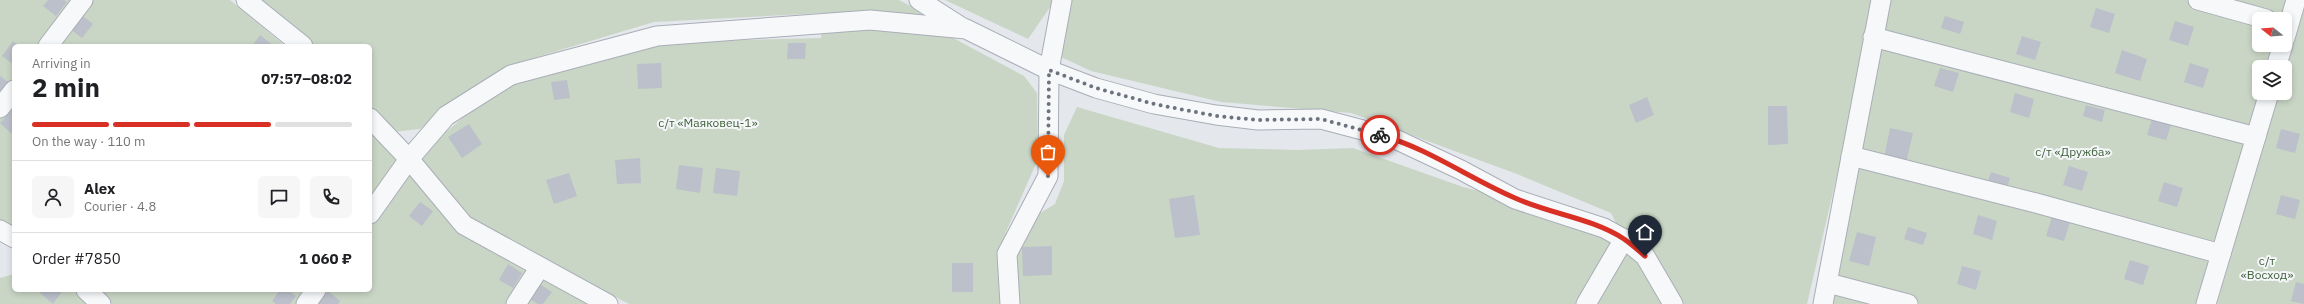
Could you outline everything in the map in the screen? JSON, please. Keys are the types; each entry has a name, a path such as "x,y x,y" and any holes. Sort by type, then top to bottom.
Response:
{"street":[{"path":"50,44 83,0"},
{"path":"246,0 298,44"},
{"path":"919,0 966,29 1049,70 1096,88 1154,104 1216,116 1258,120 1321,119 1392,138 1461,170 1515,198 1604,228 1624,238 1645,256 1673,304"},
{"path":"1010,304 1007,254 1048,176 1049,70 1062,0"},
{"path":"1823,304 1881,0"},
{"path":"2198,0 2252,15"},
{"path":"2292,12 2296,0"},
{"path":"372,211 409,159 446,116 511,75 656,36 870,20 966,29"},
{"path":"1873,37 2256,137"},
{"path":"0,108 12,93"},
{"path":"2206,304 2267,100"},
{"path":"372,120 409,159 464,225 608,304"},
{"path":"1851,156 2036,202 2221,254"},
{"path":"0,230 12,237"},
{"path":"1586,304 1624,238"},
{"path":"516,304 540,267"},
{"path":"1828,283 1908,304"},
{"path":"306,304 315,292"}],"green space":[{"path":"0,0 230,0 283,44 12,44 12,230 0,221"},
{"path":"259,0 899,0 914,8 942,32 1024,76 1037,93 1038,159 1005,234 1055,204 1064,181 1064,135 1077,107 1219,148 1297,150 1353,148 1463,187 1618,227 1611,213 1517,174 1351,113 1221,102 1091,71 1059,56 1059,44 1071,0 2286,0 2282,12 2252,12 2252,52 2271,52 2268,60 2252,60 2252,100 2257,100 2196,304 1829,304 1855,176 1838,171 1807,304 629,304 526,250 596,304 112,304 100,294 94,304 0,304 0,278 12,275 12,292 372,292 372,133 408,169 430,145 470,112 518,82 660,42 821,38 823,13 654,22 517,63 445,110 420,129 392,132 372,111 372,44 308,44"},
{"path":"945,0 1055,0 1028,39"},
{"name":"с/т «Восход»","path":"2304,10 2304,304 2217,304 2277,100 2292,100 2292,60 2289,60"}],"building":[{"path":"48,0 64,0 67,2 56,16 43,6"},
{"path":"2096,8 2115,14 2109,33 2090,27"},
{"path":"80,14 93,24 82,38 69,28"},
{"path":"1945,16 1964,22 1960,34 1941,28"},
{"path":"2175,21 2194,27 2188,46 2169,40"},
{"path":"260,35 271,44 253,44"},
{"path":"2022,36 2041,42 2035,60 2016,54"},
{"path":"13,41 17,44 12,44 12,64 2,56"},
{"path":"788,43 806,43 805,59 787,59"},
{"path":"2122,50 2147,59 2140,81 2115,73"},
{"path":"661,63 662,88 638,89 637,64"},
{"path":"2190,63 2209,69 2203,88 2184,82"},
{"path":"1940,68 1959,73 1953,92 1934,86"},
{"path":"0,76 11,84 0,97"},
{"path":"567,80 570,98 554,100 551,82"},
{"path":"2015,93 2034,99 2029,118 2010,112"},
{"path":"1647,97 1654,115 1636,123 1629,105"},
{"path":"2086,105 2105,110 2102,122 2083,116"},
{"path":"1768,106 1787,106 1788,144 1768,145"},
{"path":"12,110 12,134 0,123"},
{"path":"2153,116 2172,122 2166,140 2147,135"},
{"path":"469,124 482,144 462,158 448,137"},
{"path":"1890,128 1913,133 1906,163 1884,158"},
{"path":"2281,129 2300,134 2295,153 2276,148"},
{"path":"640,158 641,183 617,184 615,160"},
{"path":"679,165 703,168 700,193 676,189"},
{"path":"2069,166 2088,172 2082,191 2063,185"},
{"path":"716,168 740,171 737,196 713,193"},
{"path":"1991,172 2010,178 2006,190 1987,184"},
{"path":"569,173 577,196 554,204 546,180"},
{"path":"2164,182 2183,188 2177,207 2158,201"},
{"path":"1194,195 1200,235 1175,238 1169,199"},
{"path":"2281,195 2300,200 2295,219 2276,214"},
{"path":"420,202 433,211 422,226 409,216"},
{"path":"1978,215 1997,221 1992,240 1973,234"},
{"path":"2052,217 2070,222 2064,241 2046,236"},
{"path":"1908,227 1927,233 1923,245 1904,239"},
{"path":"1857,232 1876,237 1869,266 1849,261"},
{"path":"1052,246 1052,275 1023,276 1022,247"},
{"path":"2130,260 2149,266 2143,285 2124,279"},
{"path":"952,263 973,263 973,292 952,292"},
{"path":"508,264 522,273 513,288 499,280"},
{"path":"1962,266 1981,271 1976,290 1957,284"},
{"path":"2296,282 2304,284 2304,304 2291,301"},
{"path":"538,283 552,292 543,304 538,304 528,298"},
{"path":"39,292 62,292 53,304"},
{"path":"279,292 290,292 296,296 290,304 276,304 272,301"},
{"path":"327,292 340,301 338,304 318,304"}],"way so far":[{"path":"1048,176 1049,70 1096,88 1154,104 1216,116 1258,120 1321,119 1380,135"}],"route":[{"path":"1380,135 1392,138 1461,170 1515,198 1604,228 1624,238 1645,256"}],"park label":[{"name":"с/т «Маяковец-1»","path":"708,122"},
{"name":"с/т «Дружба»","path":"2073,151"}]}
